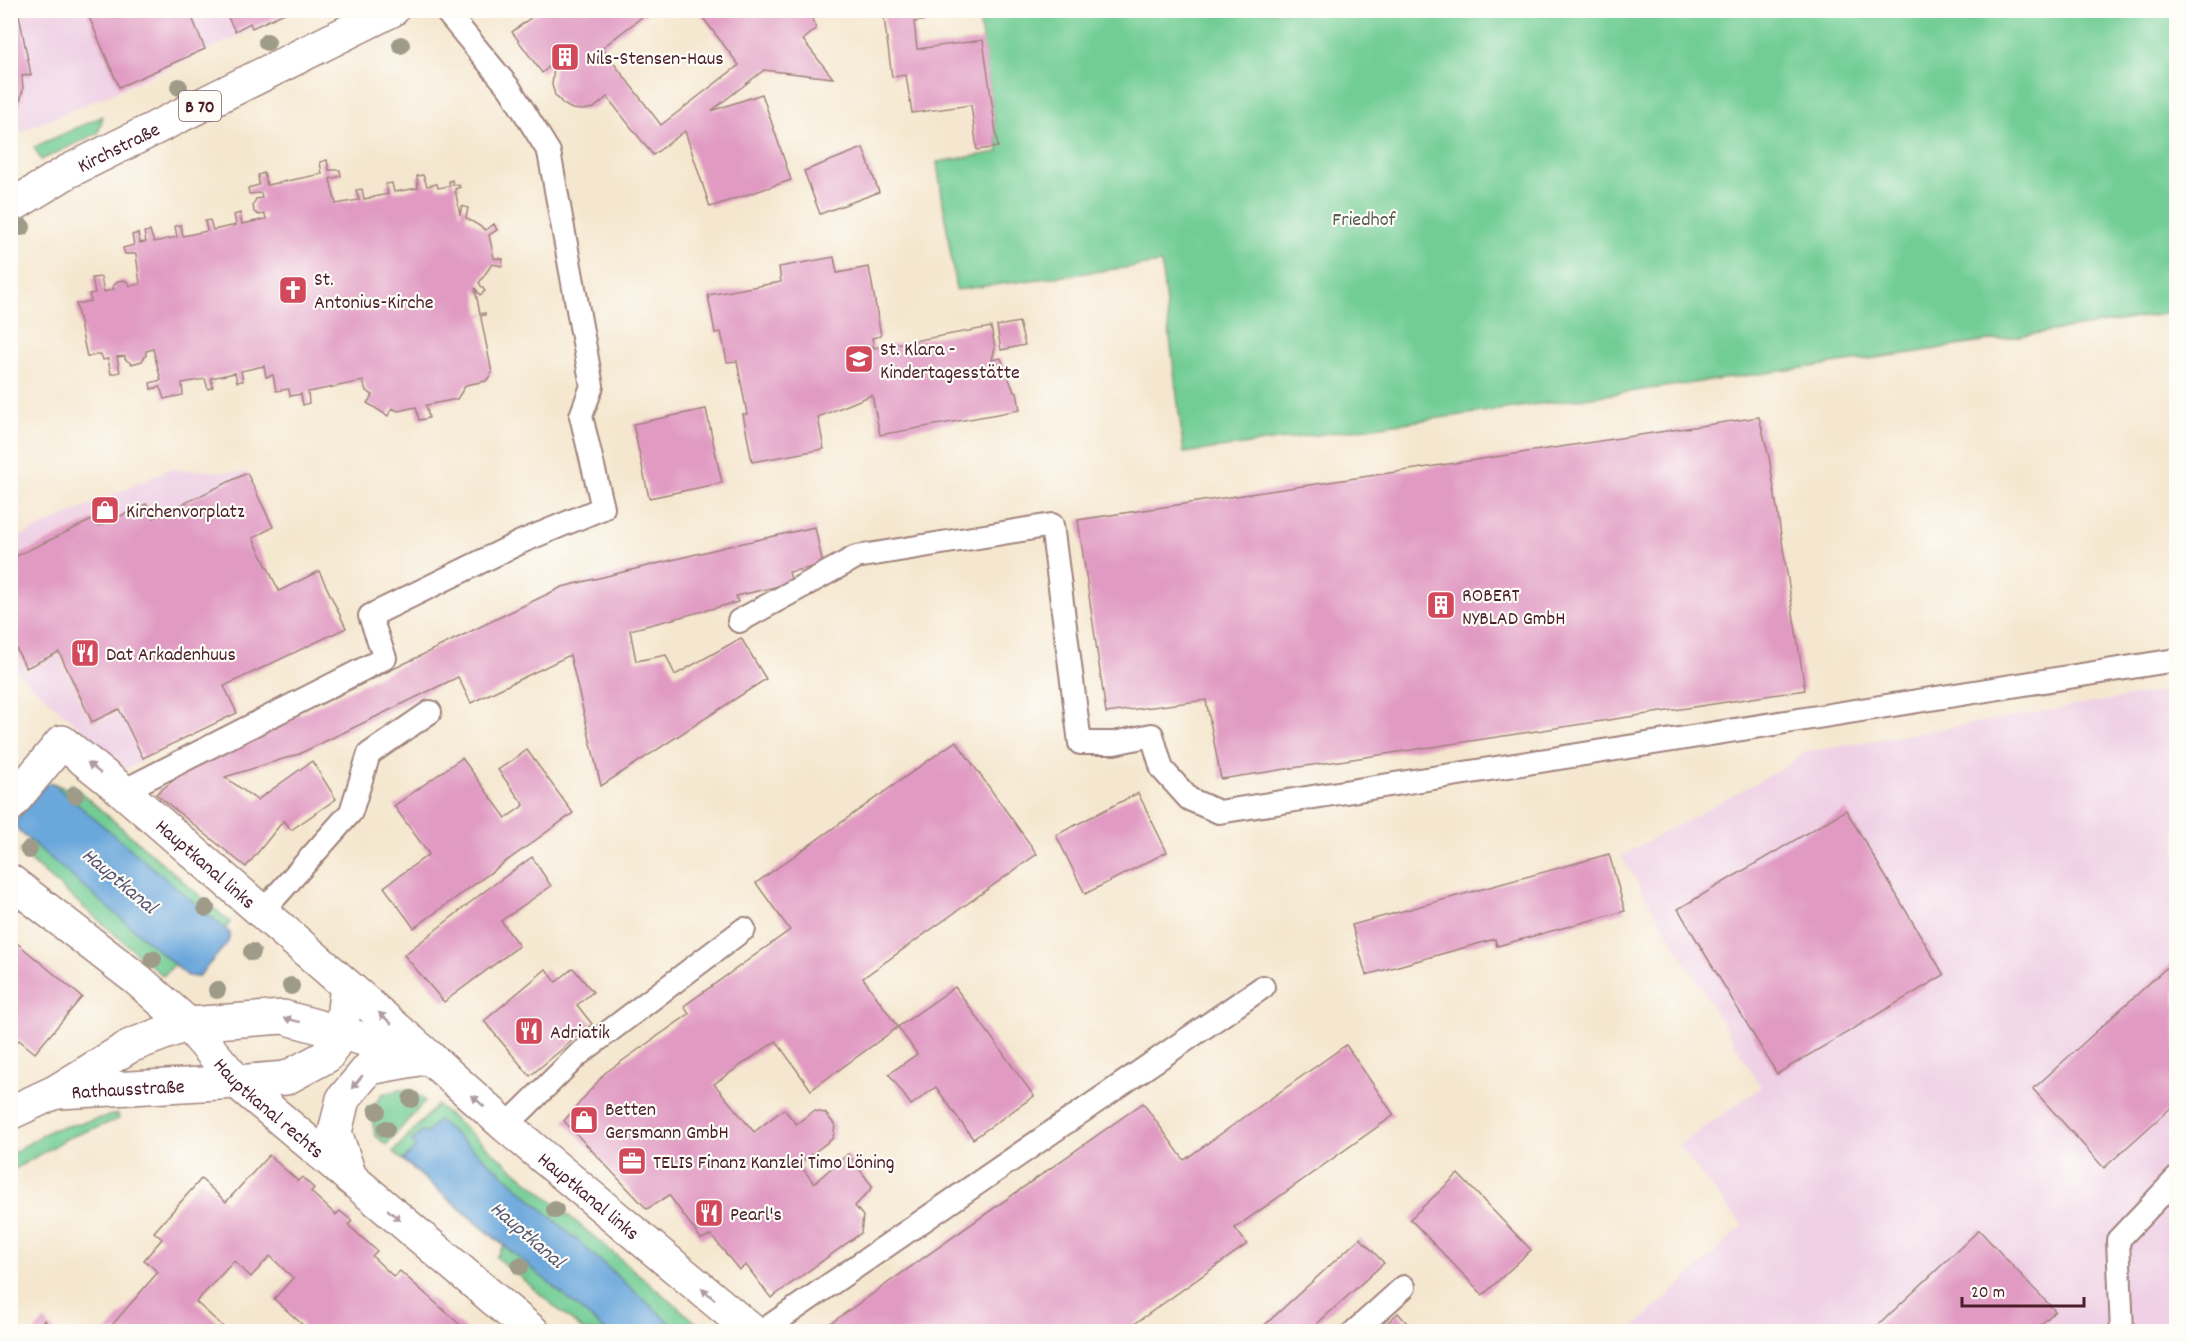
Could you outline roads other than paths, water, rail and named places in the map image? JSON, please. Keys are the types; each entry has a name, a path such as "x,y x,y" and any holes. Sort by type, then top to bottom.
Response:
{"street":[{"name":"Kirchstraße","path":"10,207 67,172 392,10"},
{"name":"Hauptkanal links","path":"10,805 62,742 123,791 506,1126 753,1332"},
{"name":"Hauptkanal rechts","path":"10,881 138,980 188,1024 237,1082 527,1330"},
{"path":"237,1082 286,1078 327,1056 341,1033 347,986"},
{"name":"Hauptkanal links","path":"188,1024 283,1017 429,1057"},
{"name":"Rathausstraße","path":"10,1113 55,1092 130,1046 188,1024"},
{"path":"350,1177 335,1132 343,1100 369,1068 429,1057"},
{"name":"Rathausstraße","path":"55,1092 237,1082"}],"lane":[{"path":"123,791 386,658 370,616 523,541 603,508 581,416 592,386 549,152 510,90 446,10"},
{"path":"739,621 856,557 1052,525 1080,743 1114,743 1152,735 1162,769 1189,799 1219,812 2176,660"},
{"path":"262,912 351,812 369,754 430,712"},
{"path":"506,1126 578,1055 744,929"},
{"path":"761,1332 1263,987"},
{"path":"2122,1332 2118,1240 2176,1179"},
{"path":"1354,1332 1404,1287"}],"water":[{"name":"Hauptkanal","path":"51,782 230,933 228,942 198,977 188,976 19,831 15,825 18,817 46,784"},
{"name":"Hauptkanal","path":"438,1120 504,1175 679,1331 606,1331 403,1160 416,1147 412,1141 422,1131 426,1134"}],"place":[{"name":"Nils-Stensen-Haus","path":"565,57"},
{"name":"St. Antonius-Kirche","path":"293,290"},
{"name":"St. Klara - Kindertagesstätte","path":"859,359"},
{"name":"Kirchenvorplatz","path":"105,510"},
{"name":"ROBERT NYBLAD GmbH","path":"1441,605"},
{"name":"Dat Arkadenhuus","path":"85,653"},
{"name":"Adriatik","path":"529,1031"},
{"name":"Betten Gersmann GmbH","path":"584,1120"},
{"name":"TELIS Finanz Kanzlei Timo Löning","path":"632,1161"},
{"name":"Pearl's","path":"709,1213"}],"park label":[{"name":"Friedhof","path":"1364,218"}]}
